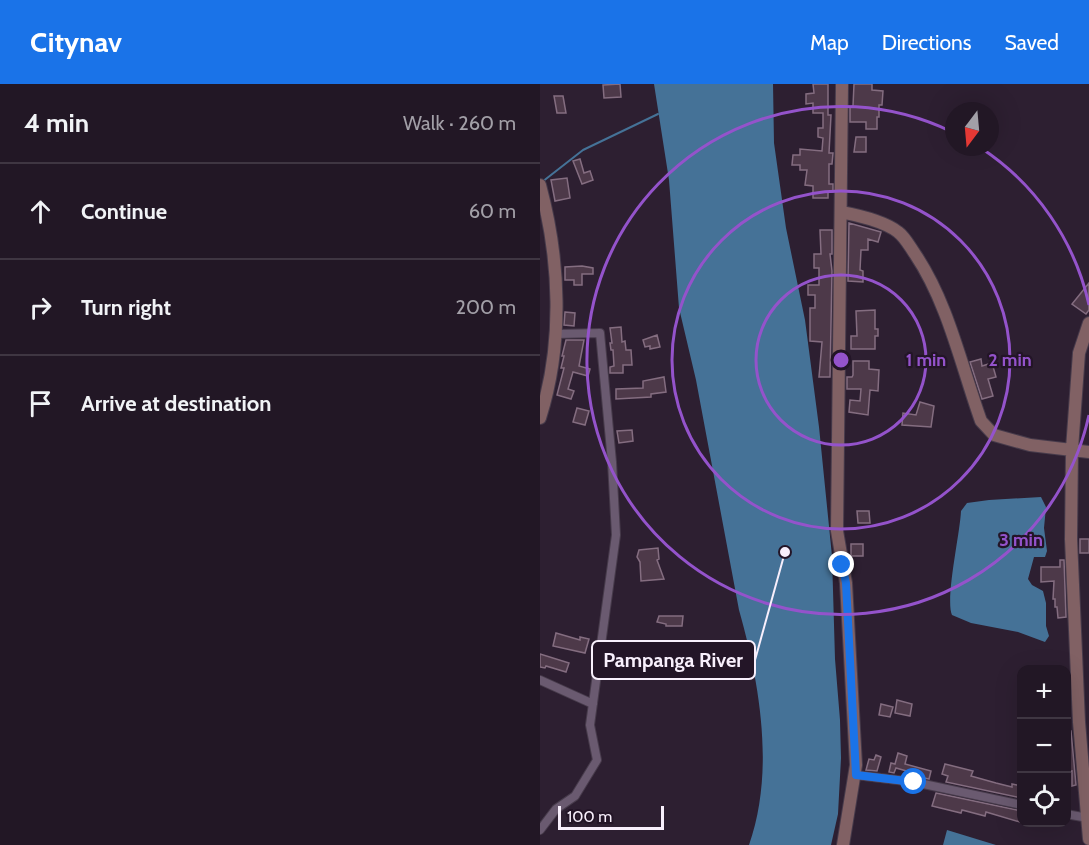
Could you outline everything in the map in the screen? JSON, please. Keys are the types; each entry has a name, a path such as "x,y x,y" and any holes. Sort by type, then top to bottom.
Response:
{"street":[{"path":"842,84 837,531 846,583 856,775 843,845"},
{"path":"540,418 547,395 555,334 553,244 541,189"},
{"path":"841,212 860,216 898,232 910,246 928,274 943,308 981,421 994,435 1030,445 1089,452"},
{"path":"1089,323 1079,353 1072,449 1071,539 1078,699 1089,839"},
{"path":"540,830 556,809 575,796 597,760 590,725 616,535 600,333 555,334"},
{"path":"540,680 593,704"},
{"path":"856,775 914,782 1017,804"},
{"path":"1071,815 1088,818"}],"water":[{"path":"654,84 773,84 774,143 786,228 805,320 832,556 841,758 838,814 831,845 749,845 757,817 761,787 762,727 753,668 739,610 696,380 679,308 669,180"},
{"path":"1041,497 1046,507 1044,528 1047,551 1045,557 1034,557 1028,579 1032,585 1043,591 1049,636 1045,642 1018,632 971,623 952,615 950,595 961,511 967,503"},
{"path":"947,830 996,845 943,845"}],"building":[{"path":"620,84 621,97 604,98 603,85"},
{"path":"813,84 828,84 828,115 831,115 829,153 833,153 832,164 829,164 829,184 833,184 833,192 828,192 828,198 813,198 813,186 805,185 807,170 800,170 800,165 792,165 793,155 800,155 800,149 822,151 823,138 818,137 818,128 823,128 823,113 813,113 813,103 806,104 806,94 814,93"},
{"path":"854,84 872,84 872,90 883,91 882,105 879,105 879,117 877,117 877,129 866,129 866,122 850,122"},
{"path":"554,96 563,96 566,113 557,113"},
{"path":"856,137 866,137 866,152 854,152"},
{"path":"580,159 584,173 590,171 593,180 582,184 573,161"},
{"path":"567,178 570,198 555,201 551,180"},
{"path":"849,223 881,232 878,242 868,239 868,250 861,250 860,270 863,271 863,282 848,281"},
{"path":"820,230 832,230 830,377 819,377 822,342 810,341 810,308 815,308 815,295 808,295 808,285 819,285 819,268 814,268 814,254 821,254"},
{"path":"565,267 593,268 593,274 582,274 582,285 574,285 574,280 565,280"},
{"path":"1089,283 1089,310 1086,314 1072,304"},
{"path":"875,310 875,329 878,329 878,336 875,336 875,349 851,349 851,336 857,336 856,311"},
{"path":"565,312 575,313 574,326 564,325"},
{"path":"621,327 622,342 625,341 626,350 631,350 632,365 623,365 623,373 610,373 610,367 614,366 610,328"},
{"path":"657,335 660,347 650,349 650,346 645,347 643,340"},
{"path":"566,340 584,340 579,366 590,369 588,376 573,372 568,389 574,391 571,399 557,395 564,368 561,368"},
{"path":"981,359 982,366 992,363 996,377 988,379 993,396 982,399 970,362"},
{"path":"853,361 869,361 869,369 879,370 878,391 870,390 868,415 849,412 850,400 860,401 861,389 847,389 847,377 853,375"},
{"path":"664,377 666,392 651,394 651,397 616,399 616,389 643,388 643,381"},
{"path":"920,402 934,406 931,427 902,425 903,413 916,415"},
{"path":"577,408 589,411 585,425 573,422"},
{"path":"632,430 633,441 619,443 617,431"},
{"path":"857,511 869,511 870,523 858,523"},
{"path":"1080,539 1089,539 1089,553 1080,553"},
{"path":"851,544 863,544 863,556 851,556"},
{"path":"658,548 659,559 657,560 664,579 641,581 640,562 637,557 639,550"},
{"path":"1060,560 1064,560 1066,617 1058,618 1055,599 1053,599 1054,581 1041,582 1041,567 1060,567"},
{"path":"659,616 683,616 682,626 666,626 666,624 657,622"},
{"path":"556,633 580,640 580,637 589,639 585,653 553,646"},
{"path":"540,654 569,663 566,672 546,666 545,668 540,667"},
{"path":"897,700 912,704 910,716 895,713"},
{"path":"881,704 893,707 890,717 879,715"},
{"path":"1071,731 1076,785 1072,786"},
{"path":"898,753 907,756 905,764 931,771 929,779 909,775 910,772 896,768 894,773 889,772 891,763 895,764"},
{"path":"876,755 881,757 877,771 866,770 869,759 874,760"},
{"path":"945,764 973,771 971,776 1012,787 1012,784 1017,785 1017,797 946,782 948,776 942,774"},
{"path":"936,793 1017,810 1017,821 986,812 985,816 932,806"}],"waterway":[{"path":"542,182 583,150 658,114"}],"place":[{"name":"Pampanga River","path":"785,552"}],"route":[{"path":"842,565 846,583 856,775 914,782"}]}
